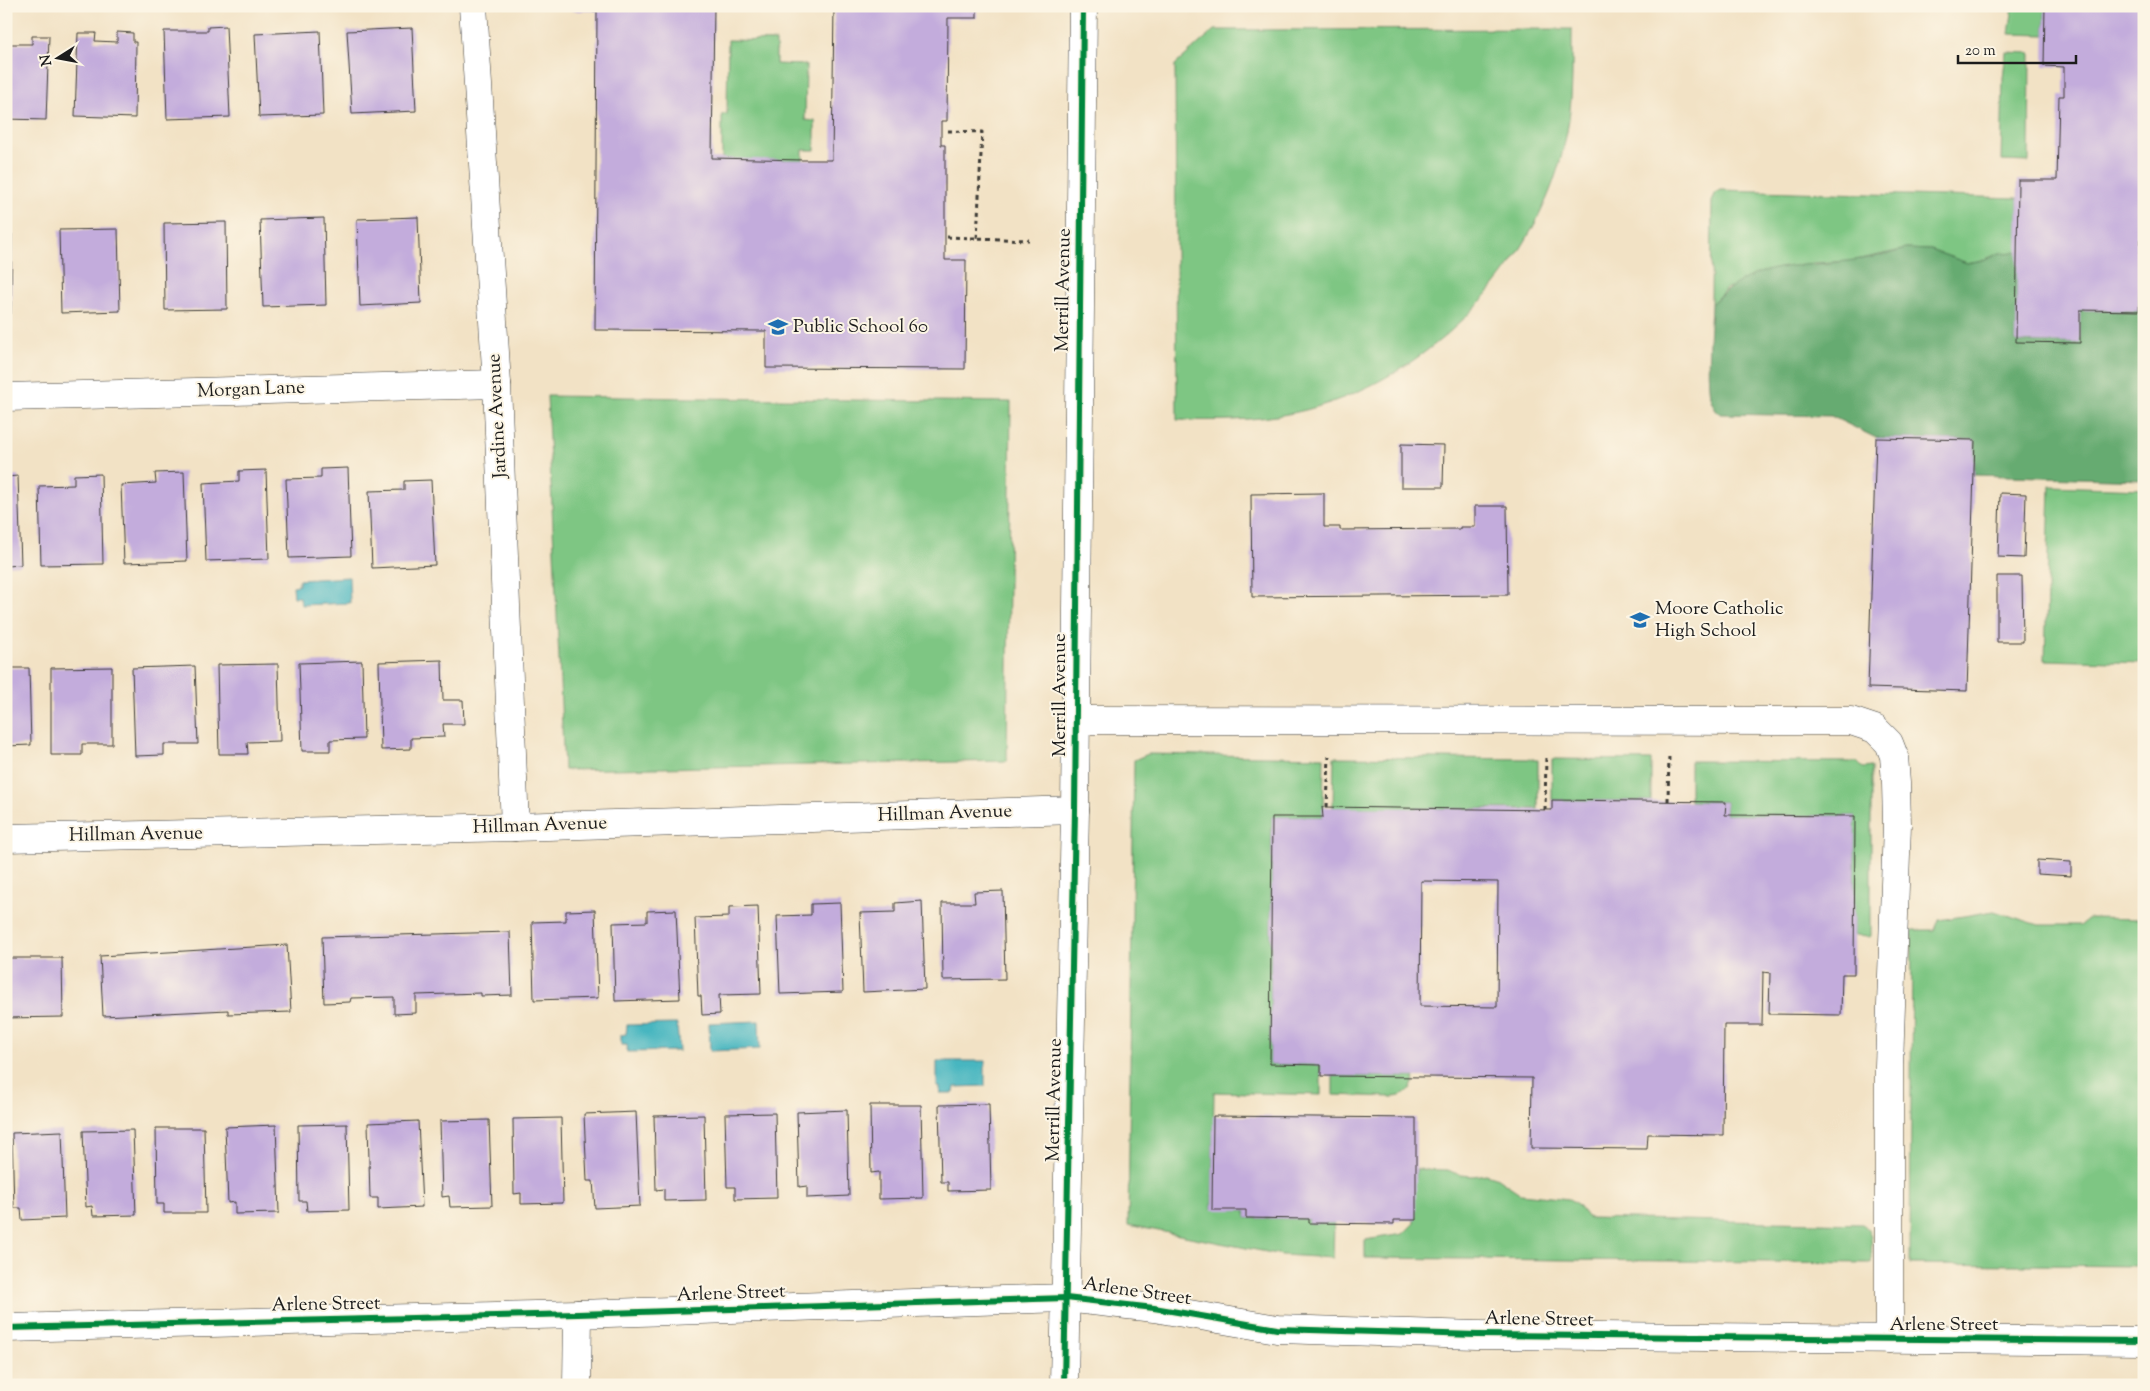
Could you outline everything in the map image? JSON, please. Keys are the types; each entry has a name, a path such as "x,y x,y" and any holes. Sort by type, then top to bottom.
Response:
{"street":[{"name":"Jardine Avenue","path":"474,6 497,384 515,827"},
{"name":"Merrill Avenue","path":"1064,1385 1074,810 1083,6"},
{"name":"Morgan Lane","path":"6,397 497,384"},
{"path":"1075,720 1851,721 1875,729 1889,743 1894,756 1897,824 1889,1066 1889,1339"},
{"name":"Hillman Avenue","path":"6,838 515,827 1074,810"},
{"name":"Arlene Street","path":"6,1328 578,1314 1066,1298 1154,1308 1277,1329 1477,1335 2144,1341"},
{"path":"577,1385 578,1314"}],"path":[{"path":"948,131 982,132 978,240"},
{"path":"947,237 978,240 1029,240"},
{"path":"1328,807 1329,751"},
{"path":"1545,810 1546,753"},
{"path":"1668,801 1669,755"}],"green space":[{"path":"2013,6 2045,6 2045,35 2009,34"},
{"path":"1572,29 1569,119 1557,170 1537,220 1509,265 1475,307 1436,344 1391,374 1343,398 1293,413 1264,418 1177,420 1175,65 1214,30"},
{"path":"728,40 776,41 776,64 806,65 805,120 815,121 815,150 803,150 803,160 722,159 722,114 727,114"},
{"path":"2006,52 2030,53 2029,162 2001,161 2003,77"},
{"path":"2142,179 2144,179 2144,252 2141,251"},
{"path":"1720,190 2018,198 2018,252 2000,253 1983,260 1967,263 1931,250 1906,249 1852,261 1813,263 1727,288 1711,304 1712,199 1714,194"},
{"path":"1906,249 1931,250 1967,263 1983,260 2000,253 2018,252 2016,342 2079,343 2080,310 2144,311 2144,480 1974,475 1975,440 1876,438 1831,416 1720,414 1718,412 1711,400 1709,386 1708,362 1711,304 1728,289 1761,272 1778,268 1867,258"},
{"path":"2140,266 2144,266 2144,311 2139,311"},
{"path":"547,396 1011,402 1007,761 564,770"},
{"path":"2050,486 2144,489 2144,663 2045,660"},
{"path":"1148,754 1324,757 1323,817 1272,817 1270,1064 1321,1065 1321,1095 1214,1092 1212,1209 1246,1210 1246,1218 1309,1219 1309,1223 1334,1223 1333,1258 1282,1255 1128,1225 1134,760"},
{"path":"1334,757 1538,759 1538,809 1333,808"},
{"path":"1552,759 1651,760 1651,801 1552,800"},
{"path":"1690,761 1857,762 1863,768 1871,767 1871,936 1854,935 1855,816 1725,815 1726,802 1690,801"},
{"path":"1994,911 2039,925 2080,925 2089,918 2144,919 2144,1266 1910,1264 1912,930 1934,930 1939,920"},
{"path":"1333,1076 1415,1077 1408,1092 1401,1096 1392,1097 1333,1095"},
{"path":"1416,1169 1448,1170 1460,1175 1473,1176 1486,1174 1496,1177 1521,1194 1569,1199 1577,1204 1588,1218 1862,1224 1871,1236 1871,1263 1365,1258 1365,1240 1403,1234 1414,1223"}],"water":[{"path":"349,577 350,603 301,605 300,597 294,597 293,586 299,585 299,580"},
{"path":"759,1021 760,1049 710,1051 709,1023"},
{"path":"677,1024 679,1051 627,1052 627,1045 621,1045 621,1035 626,1034 627,1025"},
{"path":"937,1061 985,1061 985,1086 955,1087 954,1093 940,1093 940,1087 937,1087"}],"building":[{"path":"572,6 714,6 712,158 832,160 834,6 977,6 977,18 948,18 947,121 941,121 941,145 945,145 945,260 966,260 965,369 766,368 766,331 595,330 597,11 572,11"},
{"path":"2045,6 2144,6 2144,179 2142,179 2139,311 2080,310 2080,343 2016,342 2018,180 2057,180 2059,96 2064,96 2064,67 2044,66"},
{"path":"226,26 230,117 167,119 164,31 208,31 208,27"},
{"path":"412,28 416,111 352,114 347,31"},
{"path":"320,31 323,115 259,117 255,34"},
{"path":"117,32 133,33 133,42 136,42 135,118 75,116 78,33 96,33 95,41 117,42"},
{"path":"32,36 49,36 46,120 6,119 6,44 32,44"},
{"path":"418,217 421,303 360,306 357,219"},
{"path":"324,218 326,305 263,307 260,220"},
{"path":"226,222 227,309 165,310 164,223"},
{"path":"118,229 120,311 61,313 59,230"},
{"path":"6,234 12,234 11,314 6,314"},
{"path":"1876,438 1975,440 1967,691 1868,688"},
{"path":"1401,444 1444,445 1443,487 1401,487"},
{"path":"348,468 351,556 289,558 286,479 321,478 321,469"},
{"path":"266,470 269,559 206,561 203,483 239,481 239,471"},
{"path":"184,472 187,561 124,563 121,485 156,483 155,473"},
{"path":"101,474 103,564 41,565 39,486 74,485 74,475"},
{"path":"18,476 21,565 6,566 6,477"},
{"path":"431,480 435,565 372,568 369,491 404,490 404,481"},
{"path":"1324,493 1324,527 1340,527 1340,530 1460,529 1460,527 1475,527 1475,506 1507,506 1508,595 1252,597 1251,494"},
{"path":"2000,493 2026,494 2024,558 1998,557"},
{"path":"1997,576 2022,576 2023,642 1997,642"},
{"path":"442,660 443,700 463,700 464,724 443,724 444,737 411,738 411,749 381,750 379,662"},
{"path":"362,661 364,739 330,740 330,751 302,751 299,663"},
{"path":"278,664 280,741 247,742 248,754 219,754 217,665"},
{"path":"195,666 198,744 164,744 164,755 135,756 132,668"},
{"path":"112,667 112,744 82,744 82,755 51,755 51,668"},
{"path":"6,668 29,668 31,745 6,746"},
{"path":"1552,800 1726,802 1725,815 1855,816 1854,974 1842,974 1841,1015 1769,1014 1770,973 1763,972 1762,1025 1724,1025 1723,1135 1648,1134 1647,1149 1531,1148 1532,1078 1321,1076 1321,1065 1270,1064 1272,817 1323,817 1322,807 1552,810","holes":["1421,881 1498,882 1497,1007 1420,1006"]},
{"path":"2037,860 2071,862 2071,876 2037,874"},
{"path":"1003,891 1005,979 943,980 942,903 975,903 974,892"},
{"path":"922,901 925,989 863,992 860,913 895,912 895,903"},
{"path":"840,903 843,992 780,994 777,916 811,915 811,904"},
{"path":"758,906 761,994 719,995 720,1014 702,1015 701,996 698,996 695,918 729,917 729,907"},
{"path":"595,910 598,998 534,1000 532,922 566,921 566,911"},
{"path":"676,910 680,999 615,1001 613,923 647,922 647,911"},
{"path":"510,932 512,995 481,996 481,993 416,995 416,1013 394,1014 394,997 351,998 350,1002 324,1003 322,937"},
{"path":"287,945 291,1012 228,1014 228,1010 103,1016 100,956"},
{"path":"6,958 62,958 63,1017 6,1018"},
{"path":"989,1104 991,1190 948,1191 948,1182 941,1182 939,1105"},
{"path":"870,1105 921,1105 923,1198 879,1199 879,1172 871,1173"},
{"path":"847,1110 849,1196 807,1198 807,1186 799,1187 797,1112"},
{"path":"636,1112 640,1206 595,1208 593,1181 587,1181 584,1114"},
{"path":"775,1113 777,1198 735,1199 735,1187 727,1187 725,1114"},
{"path":"704,1115 706,1200 664,1201 664,1189 656,1190 654,1116"},
{"path":"1213,1116 1416,1118 1416,1220 1394,1220 1394,1224 1309,1223 1309,1219 1246,1218 1246,1210 1212,1210"},
{"path":"561,1118 563,1203 521,1204 521,1193 514,1194 513,1119"},
{"path":"489,1120 492,1206 450,1207 449,1196 442,1197 440,1121"},
{"path":"418,1121 422,1207 378,1209 378,1198 370,1198 368,1123"},
{"path":"347,1124 349,1210 307,1211 306,1201 299,1201 298,1125"},
{"path":"276,1125 279,1213 235,1214 235,1202 228,1203 225,1127"},
{"path":"156,1128 204,1128 206,1213 164,1213 164,1204 157,1204"},
{"path":"133,1130 136,1215 93,1216 92,1206 86,1207 83,1131"},
{"path":"62,1131 65,1218 22,1220 21,1208 14,1208 12,1133"}],"cycle path":[{"path":"1064,1385 1075,810 1083,6"},
{"path":"6,1328 578,1314 1066,1298 1154,1308 1277,1329 1477,1335 2144,1341"}],"place":[{"name":"Public School 60","path":"778,327"},
{"name":"Moore Catholic High School","path":"1640,620"}]}
